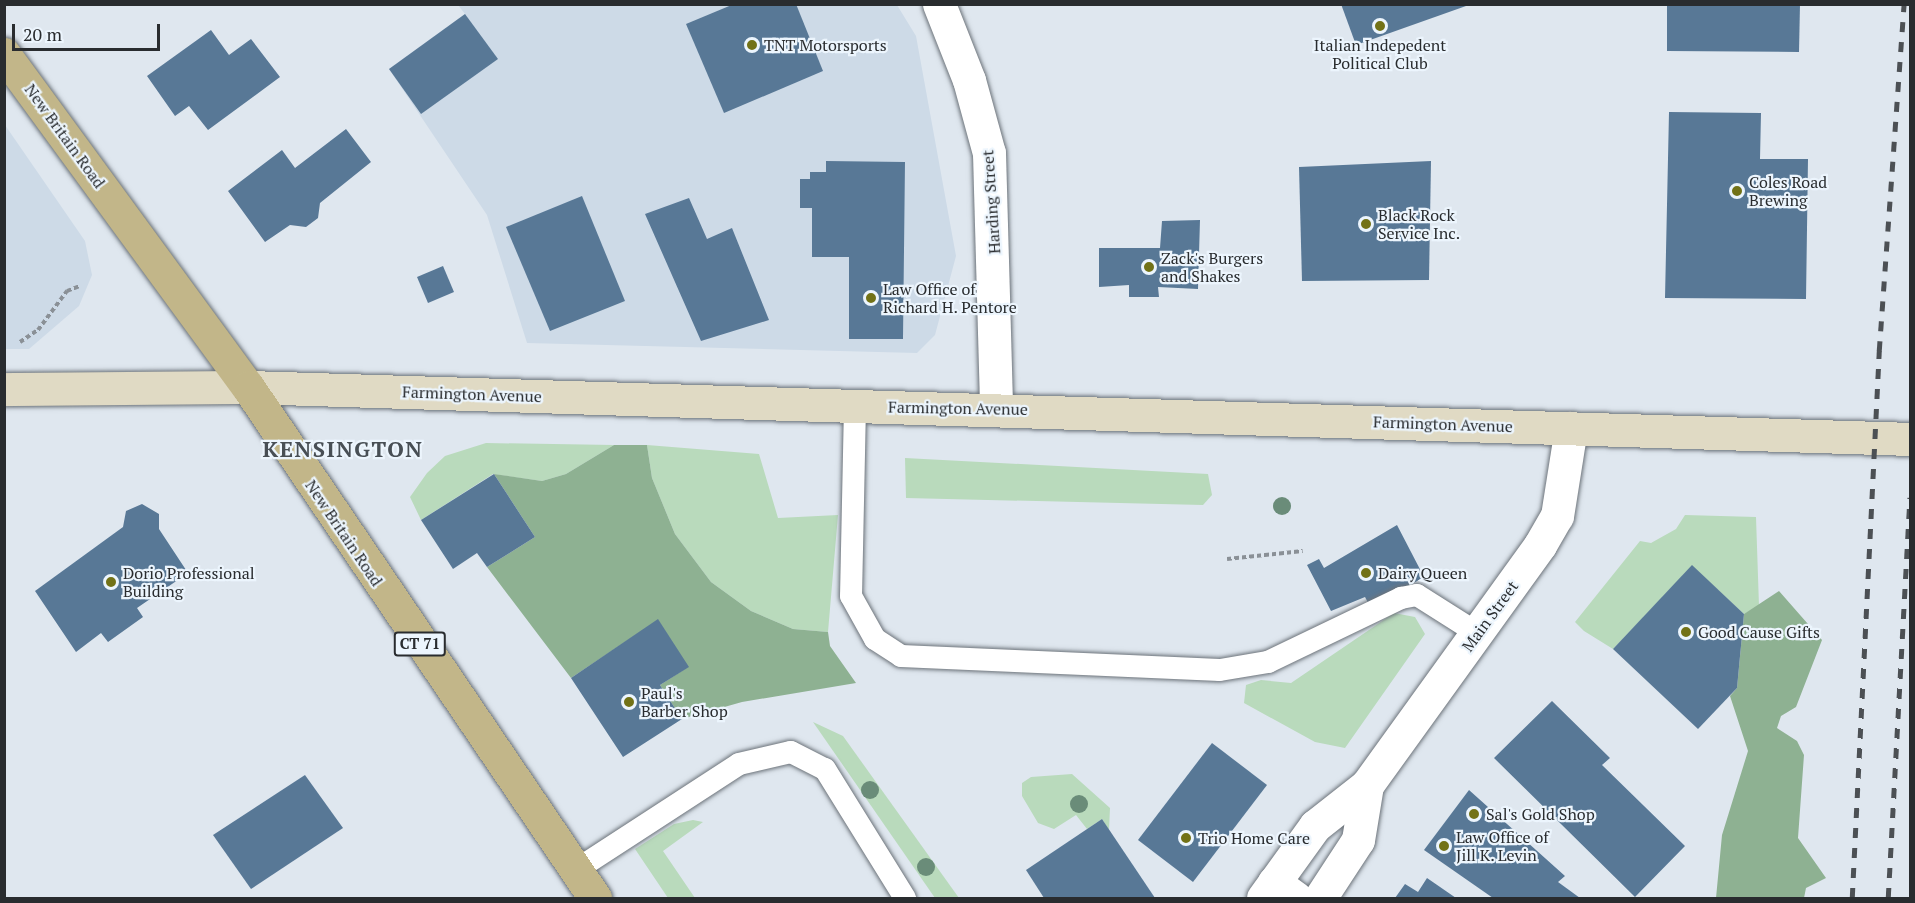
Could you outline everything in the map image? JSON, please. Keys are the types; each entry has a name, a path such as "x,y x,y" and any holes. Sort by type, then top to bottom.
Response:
{"main road":[{"name":"New Britain Road","path":"4,54 248,387 595,898"},
{"name":"Farmington Avenue","path":"4,389 248,387 855,406 996,408 1911,439"}],"street":[{"name":"Harding Street","path":"939,4 969,80 989,153 996,408"},
{"name":"Main Street","path":"1278,893 1315,826 1367,785 1477,633 1557,516 1571,428"},
{"name":"Main Street","path":"1320,898 1358,840 1367,785"}],"lane":[{"path":"855,406 851,596 875,639 902,656 1220,670 1268,662 1401,597 1417,595 1477,633"},
{"path":"576,870 739,764 791,752 825,769 905,898"}],"path":[{"path":"20,342 38,330 68,291 80,286"},
{"path":"1227,559 1303,551"}],"shaded area":[{"path":"458,5 897,5 916,36 956,256 935,335 917,353 527,343 487,215 389,69 465,14"},
{"path":"5,125 85,241 92,275 79,306 29,349 5,349"}],"green space":[{"path":"486,443 614,445 566,474 542,481 493,474 421,520 410,497 427,473 445,456"},
{"path":"614,445 647,445 652,478 675,534 711,582 751,611 793,629 828,632 830,646 856,683 742,702 682,719 660,685 688,667 658,620 571,678 487,567 535,537 494,474 542,481 566,474"},
{"path":"647,445 759,454 778,518 838,515 828,632 793,629 751,611 711,582 675,534 652,478"},
{"path":"905,458 1208,474 1212,495 1203,505 906,498"},
{"path":"1685,515 1756,517 1759,606 1744,614 1692,566 1613,649 1584,631 1575,622 1640,541 1651,543 1676,529"},
{"path":"1779,591 1822,640 1796,707 1781,716 1777,728 1797,741 1804,755 1798,838 1826,878 1806,888 1804,898 1716,898 1722,835 1748,751 1730,696 1737,688 1744,614"},
{"path":"1394,613 1415,617 1425,634 1345,748 1315,742 1244,703 1246,685 1261,680 1291,683"},
{"path":"813,722 843,736 959,898 935,898"},
{"path":"1072,774 1110,808 1109,830 1102,819 1087,829 1076,815 1054,829 1038,823 1022,796 1022,783 1031,777"},
{"path":"693,820 703,822 663,851 695,898 668,898 635,849 674,824"}],"building":[{"path":"734,4 796,4 823,71 724,113 686,24"},
{"name":"Italian Indepedent Political Club","path":"1341,4 1465,4 1466,6 1356,45"},
{"path":"1667,4 1800,4 1799,52 1667,51"},
{"path":"465,14 498,59 421,114 389,69"},
{"path":"211,30 229,55 251,39 280,77 208,130 189,106 175,116 147,76"},
{"name":"Coles Road Brewing","path":"1669,112 1761,113 1760,159 1808,159 1806,299 1665,298"},
{"path":"346,129 371,162 320,203 318,218 306,227 290,225 265,242 228,191 282,150 295,168"},
{"path":"826,161 905,162 903,339 849,339 849,257 812,257 812,208 800,208 800,179 810,179 810,172 826,172"},
{"name":"Black Rock Service Inc.","path":"1431,161 1429,280 1302,281 1299,167"},
{"path":"582,196 625,301 550,331 506,227"},
{"path":"689,198 707,239 732,228 769,320 701,341 645,214"},
{"name":"Zack's Burgers and Shakes","path":"1200,220 1198,289 1158,287 1159,297 1129,297 1129,285 1099,287 1099,248 1160,248 1162,221"},
{"path":"443,266 454,292 428,303 417,277"},
{"path":"494,474 535,537 487,567 477,553 453,569 421,520"},
{"name":"Dorio Professional Building","path":"142,504 159,514 159,529 188,573 137,608 143,617 108,642 101,633 76,652 35,591 123,527 126,511"},
{"name":"Dairy Queen","path":"1397,525 1424,577 1371,608 1365,597 1331,611 1307,565 1319,559 1324,568"},
{"name":"Good Cause Gifts","path":"1692,565 1744,614 1737,688 1698,729 1613,649"},
{"name":"Paul's Barber Shop","path":"658,619 689,667 660,685 682,719 623,757 571,678"},
{"path":"1552,701 1610,758 1602,765 1685,846 1635,897 1494,758"},
{"path":"1212,743 1267,785 1193,882 1138,840"},
{"path":"305,775 343,828 251,889 213,835"},
{"path":"1469,790 1565,876 1558,882 1580,898 1493,898 1424,850"},
{"path":"1102,819 1155,898 1044,898 1026,870"},
{"path":"1427,878 1456,898 1395,898 1405,884 1418,892"}],"railway":[{"path":"1852,898 1879,351 1904,4"},
{"path":"1888,898 1910,498"}],"place":[{"name":"Italian Indepedent Political Club","path":"1380,26"},
{"name":"TNT Motorsports","path":"752,45"},
{"name":"Coles Road Brewing","path":"1737,191"},
{"name":"Black Rock Service Inc.","path":"1366,224"},
{"name":"Zack's Burgers and Shakes","path":"1149,267"},
{"name":"Law Office of Richard H. Pentore","path":"871,298"},
{"name":"Dairy Queen","path":"1366,573"},
{"name":"Dorio Professional Building","path":"111,582"},
{"name":"Good Cause Gifts","path":"1686,632"},
{"name":"Paul's Barber Shop","path":"629,702"},
{"name":"Sal's Gold Shop","path":"1474,814"},
{"name":"Trio Home Care","path":"1186,838"},
{"name":"Law Office of Jill K. Levin","path":"1444,846"}],"district":[{"name":"KENSINGTON","path":"343,449"}]}
